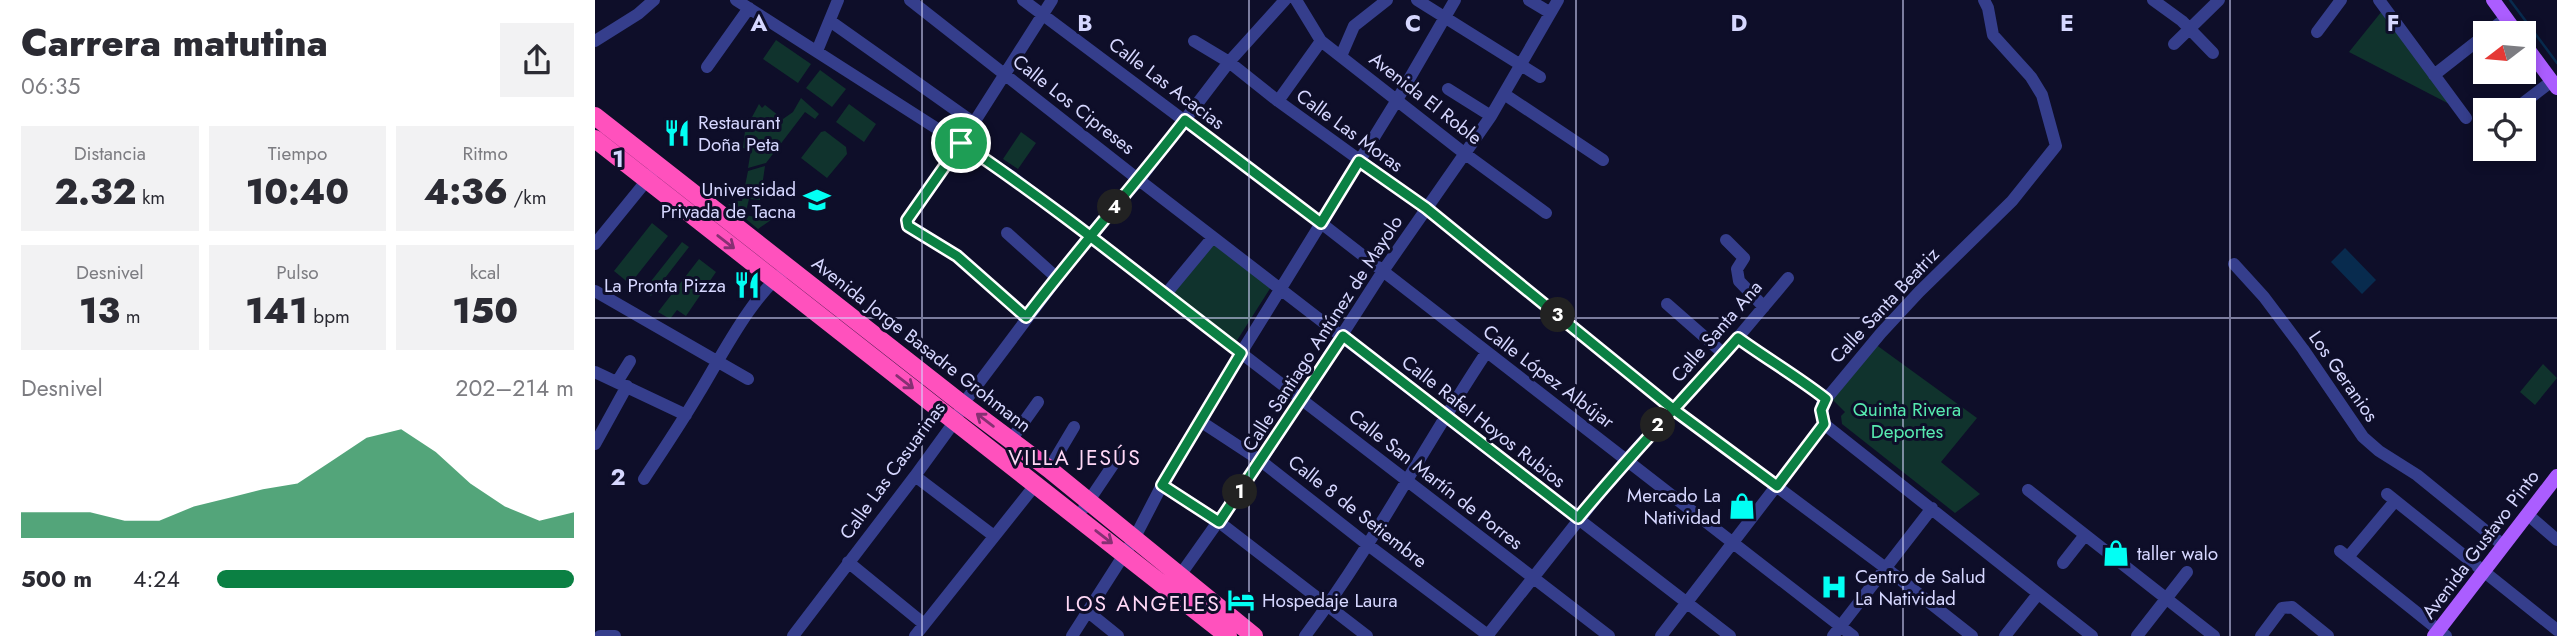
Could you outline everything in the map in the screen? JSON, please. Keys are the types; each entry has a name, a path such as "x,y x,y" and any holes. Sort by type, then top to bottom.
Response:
{"highway":[{"name":"Avenida Jorge Basadre Grohmann","path":"595,116 1049,469 1088,502 1129,546 1175,583 1254,636"},
{"name":"Avenida Jorge Basadre Grohmann","path":"595,139 1078,517 1129,546"},
{"path":"1016,469 1028,453"},
{"name":"Avenida Jorge Basadre Grohmann","path":"1175,583 1228,636"}],"main road":[{"path":"2493,0 2508,21"},
{"path":"2536,59 2555,84"},
{"name":"Avenida Gustavo Pinto","path":"2440,634 2483,571 2557,476"}],"street":[{"path":"595,41 639,14 654,0"},
{"name":"Calle San Martín de Porres","path":"736,0 1011,176 1609,636"},
{"path":"817,51 838,0"},
{"name":"Calle Los Cipreses","path":"910,0 1280,289"},
{"name":"Calle Las Acacias","path":"1023,0 1321,223"},
{"path":"1026,317 957,256 908,226 907,220 961,143 1052,0"},
{"name":"Calle Las Casuarinas","path":"793,636 915,476 963,404 1056,277 1139,180 1229,62 1285,0"},
{"name":"Avenida El Roble","path":"1296,0 1321,41 1464,153 1546,213"},
{"path":"1341,56 1354,26 1387,0"},
{"path":"1417,0 1540,77"},
{"path":"1072,636 1129,546 1162,485 1455,0"},
{"path":"1529,0 1549,12"},
{"name":"Calle Santiago Antúnez de Mayolo","path":"1175,583 1262,461 1383,271 1491,116 1558,0"},
{"name":"Calle Santa Beatriz","path":"1826,399 1919,292 2012,201 2056,146 2042,95 2031,77 1993,35 1984,0"},
{"path":"2153,0 2190,29 2213,53"},
{"path":"2174,44 2219,0"},
{"path":"2317,33 2341,0"},
{"path":"2379,0 2466,118"},
{"path":"707,67 749,8"},
{"path":"2502,21 2506,18"},
{"path":"830,21 974,123"},
{"name":"Calle Las Moras","path":"1194,41 1229,62 1278,101 1426,208 1673,409 1972,636"},
{"path":"1278,101 1321,41"},
{"path":"2434,75 2473,44"},
{"path":"2533,98 2555,84"},
{"path":"1447,89 1491,116"},
{"path":"1504,94 1603,160"},
{"path":"595,244 646,179 660,167"},
{"name":"Calle López Albújar","path":"1321,223 1734,542 1837,631 1853,636"},
{"path":"1007,233 1056,277"},
{"path":"1165,295 1213,237"},
{"path":"1726,240 1744,258 1737,269 1739,281 1764,307"},
{"name":"Los Geranios","path":"2235,264 2303,349 2363,437 2379,451 2417,475 2503,544"},
{"path":"644,478 686,415 717,361 774,279 790,268"},
{"name":"Calle Santa Ana","path":"1488,636 1627,459 1724,354 1788,278"},
{"name":"Calle Rafel Hoyos Rubios","path":"1280,289 1730,636"},
{"path":"595,291 748,379"},
{"path":"1667,304 1724,354"},
{"path":"1738,338 1777,367 1798,377 1826,399 1821,410 1824,424 2092,636"},
{"path":"1305,636 1368,545 1405,480 1486,353"},
{"path":"595,444 631,361"},
{"path":"595,372 686,415"},
{"path":"1011,440 1038,402"},
{"name":"Calle 8 de Setiembre","path":"1201,421 1262,461 1488,636"},
{"path":"1661,636 1824,424"},
{"path":"1049,469 1074,427"},
{"path":"1078,517 1121,453"},
{"path":"915,476 994,536"},
{"path":"915,636 1036,484"},
{"path":"1162,485 1219,522 1367,636"},
{"path":"2028,490 2214,636"},
{"path":"2440,634 2345,554 2391,498 2557,630"},
{"path":"1837,631 1932,508"},
{"path":"2527,514 2557,540"},
{"path":"2063,563 2085,535"},
{"path":"848,562 924,624"},
{"path":"2137,636 2187,572"},
{"path":"2005,636 2038,594"},
{"path":"2261,636 2286,606 2292,607 2328,636"},
{"path":"1087,611 1118,636"},
{"path":"600,636 615,636"}],"green space":[{"path":"2382,11 2457,108 2349,52"},
{"path":"776,40 811,64 798,83 763,59"},
{"path":"820,70 846,89 832,107 806,88"},
{"path":"801,98 819,114 815,119 805,112 766,163 748,168 751,150 743,148 745,131 742,126 752,117 759,104 762,108 765,105 783,119 793,112"},
{"path":"849,104 876,124 864,142 836,122"},
{"path":"825,131 846,147 847,154 827,178 801,158 821,132"},
{"path":"1021,132 1036,143 1018,169 1003,159"},
{"path":"765,166 760,200 749,199 745,215 771,220 758,229 728,204 736,205 737,201 742,201 748,171"},
{"path":"652,223 668,236 630,284 614,271"},
{"path":"682,242 689,247 651,296 644,290"},
{"path":"1215,243 1271,287 1236,342 1172,294"},
{"path":"699,259 716,272 686,316 677,310 670,319 658,312"},
{"name":"Quinta Rivera Deportes","path":"1875,344 1977,418 1941,462 1980,494 1955,513 1842,424 1841,416 1845,412 1831,398"},
{"path":"2543,364 2557,378 2535,405 2520,392"}],"water":[{"path":"2345,248 2376,280 2362,294 2331,262"}],"waterway":[{"path":"2510,0 2557,63"}],"place":[{"name":"Restaurant Doña Peta","path":"677,133"},
{"name":"Universidad Privada de Tacna","path":"817,200"},
{"name":"La Pronta Pizza","path":"747,285"},
{"name":"Mercado La Natividad","path":"1742,506"},
{"name":"taller walo","path":"2116,553"},
{"name":"Centro de Salud La Natividad","path":"1834,587"},
{"name":"Hospedaje Laura","path":"1241,600"}],"district":[{"name":"VILLA JESÚS","path":"1075,458"},
{"name":"LOS ANGELES","path":"1143,604"}],"route":[{"path":"961,143 907,220 908,226 957,256 1026,317 1089,236 1139,180 1185,120 1321,223 1359,161 1426,208 1673,409 1777,486 1824,424 1821,410 1826,399 1798,377 1777,367 1738,338 1724,354 1673,409 1627,459 1578,518 1343,336 1219,522 1162,485 1241,353 1089,236 1011,176 961,143"}]}
